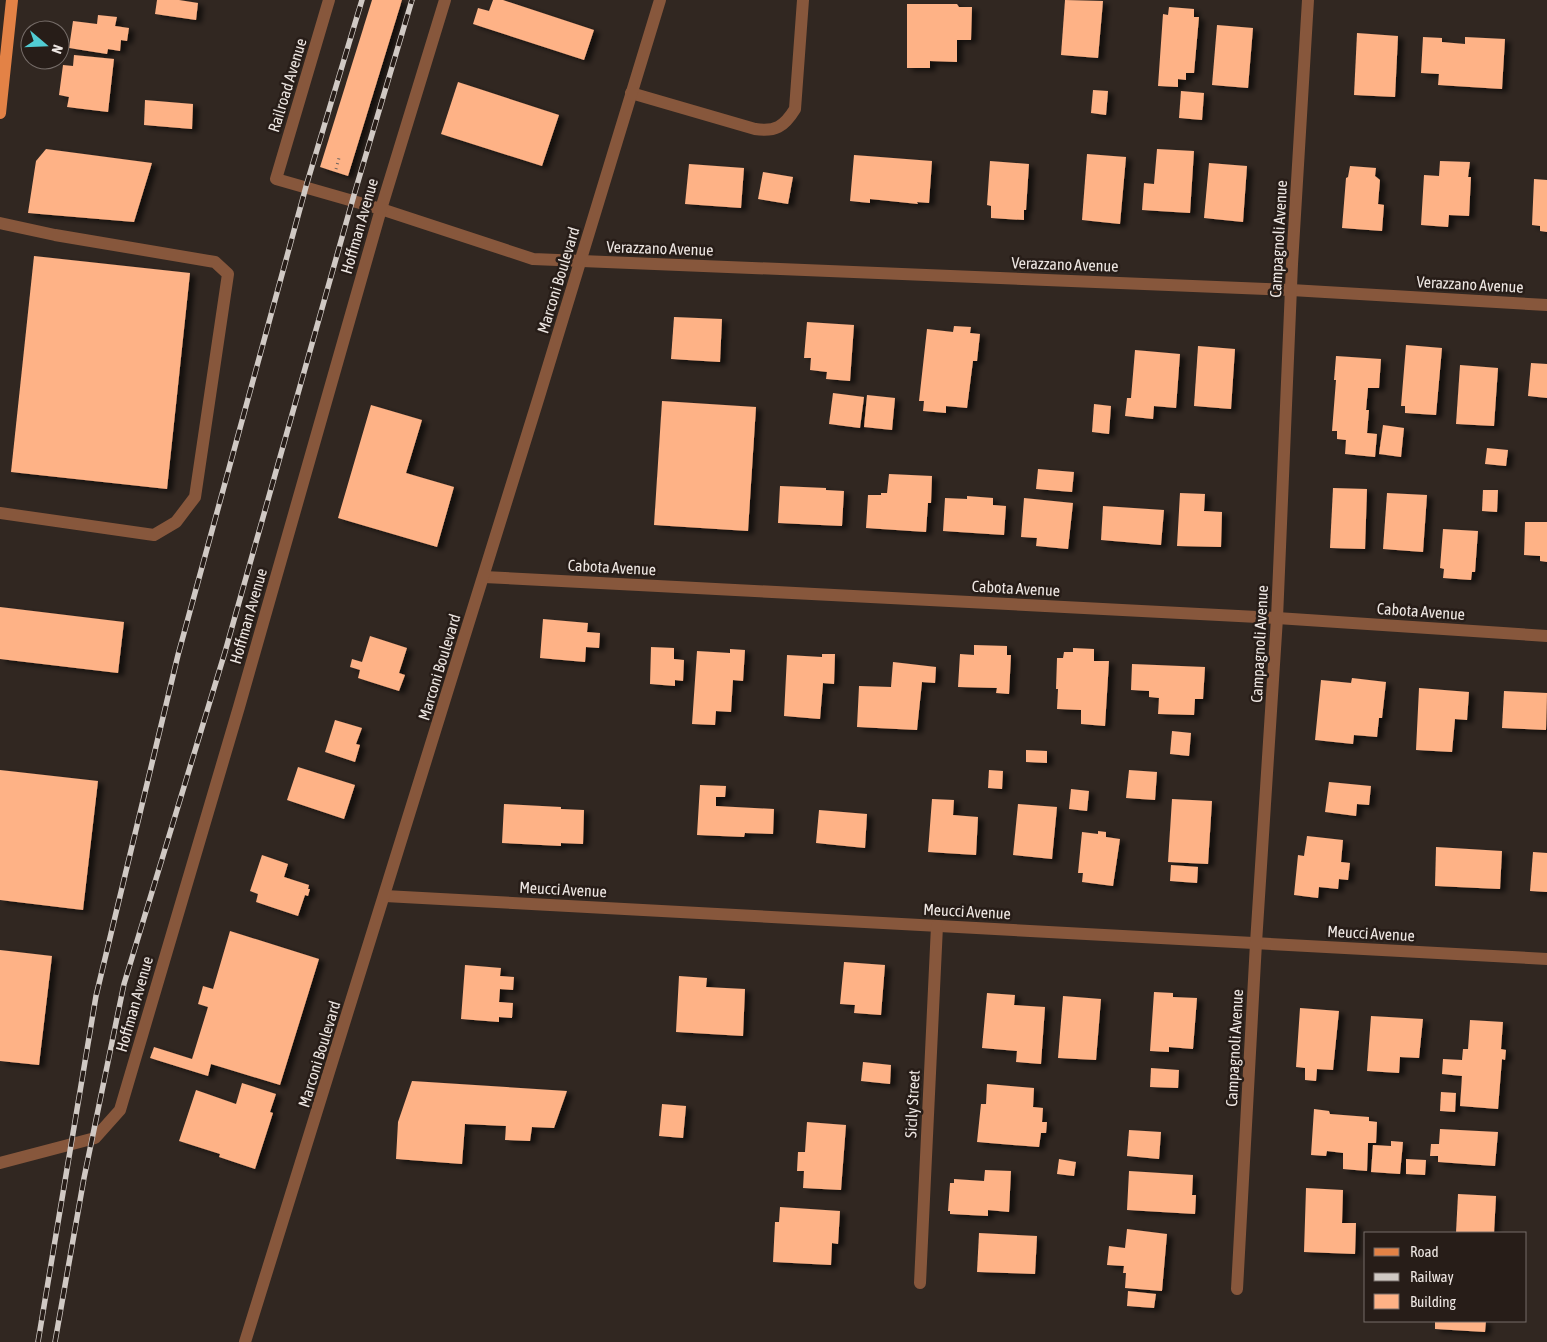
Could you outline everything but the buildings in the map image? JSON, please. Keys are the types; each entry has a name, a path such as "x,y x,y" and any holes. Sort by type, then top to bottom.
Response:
{"main road":[{"path":"0,113 12,0"}],"street":[{"name":"Railroad Avenue","path":"276,179 329,0"},
{"name":"Hoffman Avenue","path":"0,1163 95,1138 120,1110 239,707 381,209 445,0"},
{"name":"Marconi Boulevard","path":"245,1342 484,577 660,0"},
{"path":"631,93 755,129 768,131 777,128 788,120 795,109 803,0"},
{"name":"Campagnoli Avenue","path":"1236,1289 1277,618 1291,290 1308,0"},
{"name":"Verazzano Avenue","path":"276,179 381,209 533,259 1291,290 1547,305"},
{"path":"0,223 55,235 215,262 228,274 195,497 176,522 154,535 0,514"},
{"name":"Cabota Avenue","path":"484,577 1277,618 1547,636"},
{"name":"Meucci Avenue","path":"385,896 1547,959"},
{"name":"Sicily Street","path":"920,1283 937,926"}],"path":[{"path":"336,169 339,158"}],"railway":[{"path":"38,1342 96,996 178,655 307,183 362,0"},
{"path":"55,1342 84,1178 124,984 225,652 354,195 412,0"}]}
